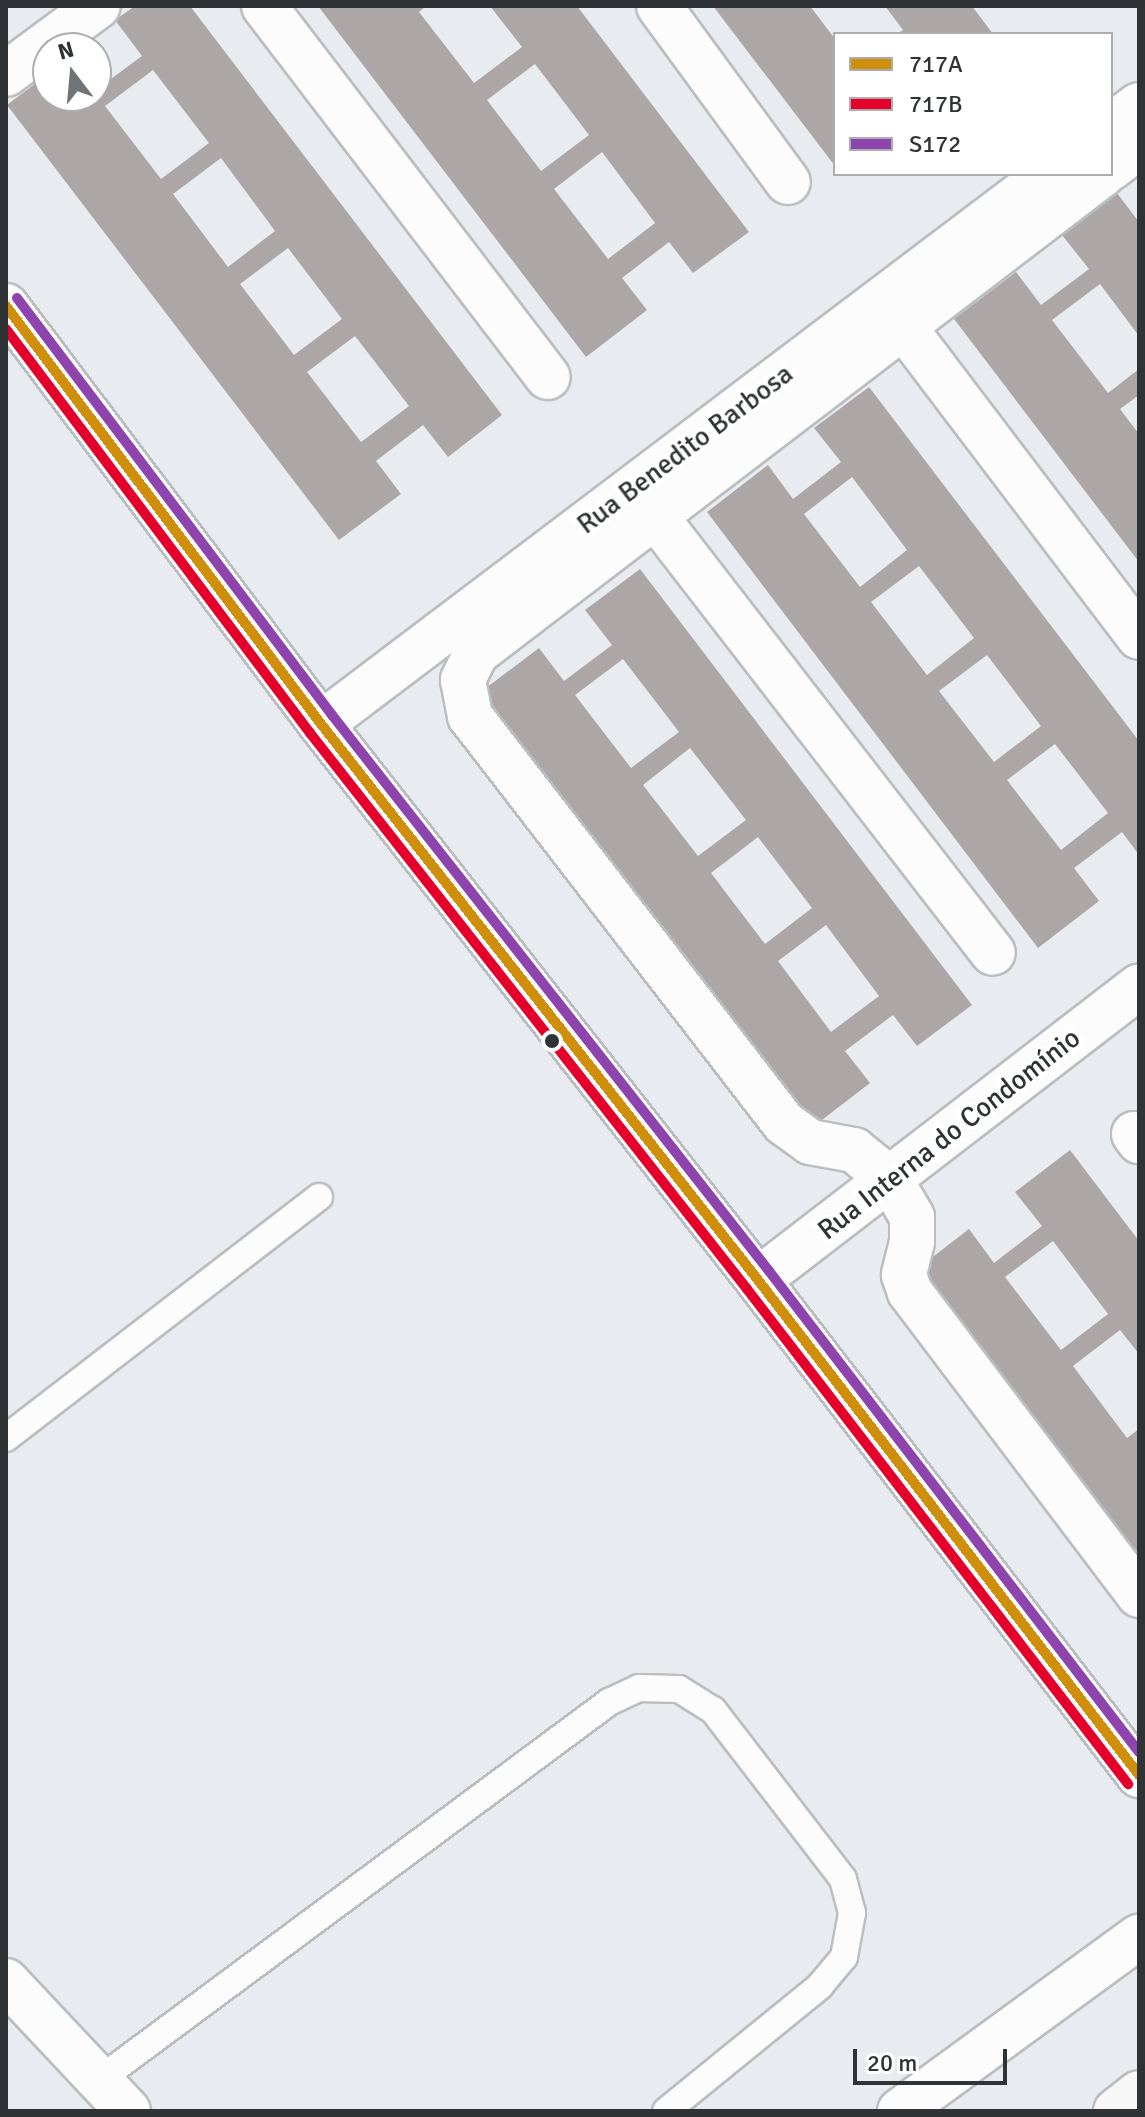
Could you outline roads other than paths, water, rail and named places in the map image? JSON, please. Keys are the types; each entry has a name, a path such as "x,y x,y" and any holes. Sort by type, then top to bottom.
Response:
{"main road":[{"path":"1116,2111 1139,2093"}],"street":[{"path":"6,74 98,6"},
{"path":"264,6 548,377"},
{"path":"659,6 788,182"},
{"path":"1113,124 1139,105"},
{"path":"1113,166 1139,146"},
{"name":"Rua Benedito Barbosa","path":"321,724 1045,176"},
{"path":"1100,176 476,653 463,680 470,716 784,1123 810,1142 854,1150 890,1179 912,1217 912,1242 904,1275 910,1292 1139,1595"},
{"path":"6,306 321,724 758,1280 1139,1775"},
{"path":"903,326 1139,637"},
{"path":"655,516 993,953"},
{"name":"Rua Interna do Condomínio","path":"758,1280 1139,987"},
{"path":"900,2111 1139,1937"},
{"path":"6,1981 128,2111"}],"lane":[{"path":"6,1438 319,1197"},
{"path":"99,2080 609,1702 639,1688 679,1689 713,1710 723,1722 843,1879 852,1913 844,1957 820,1986 666,2111"}]}
